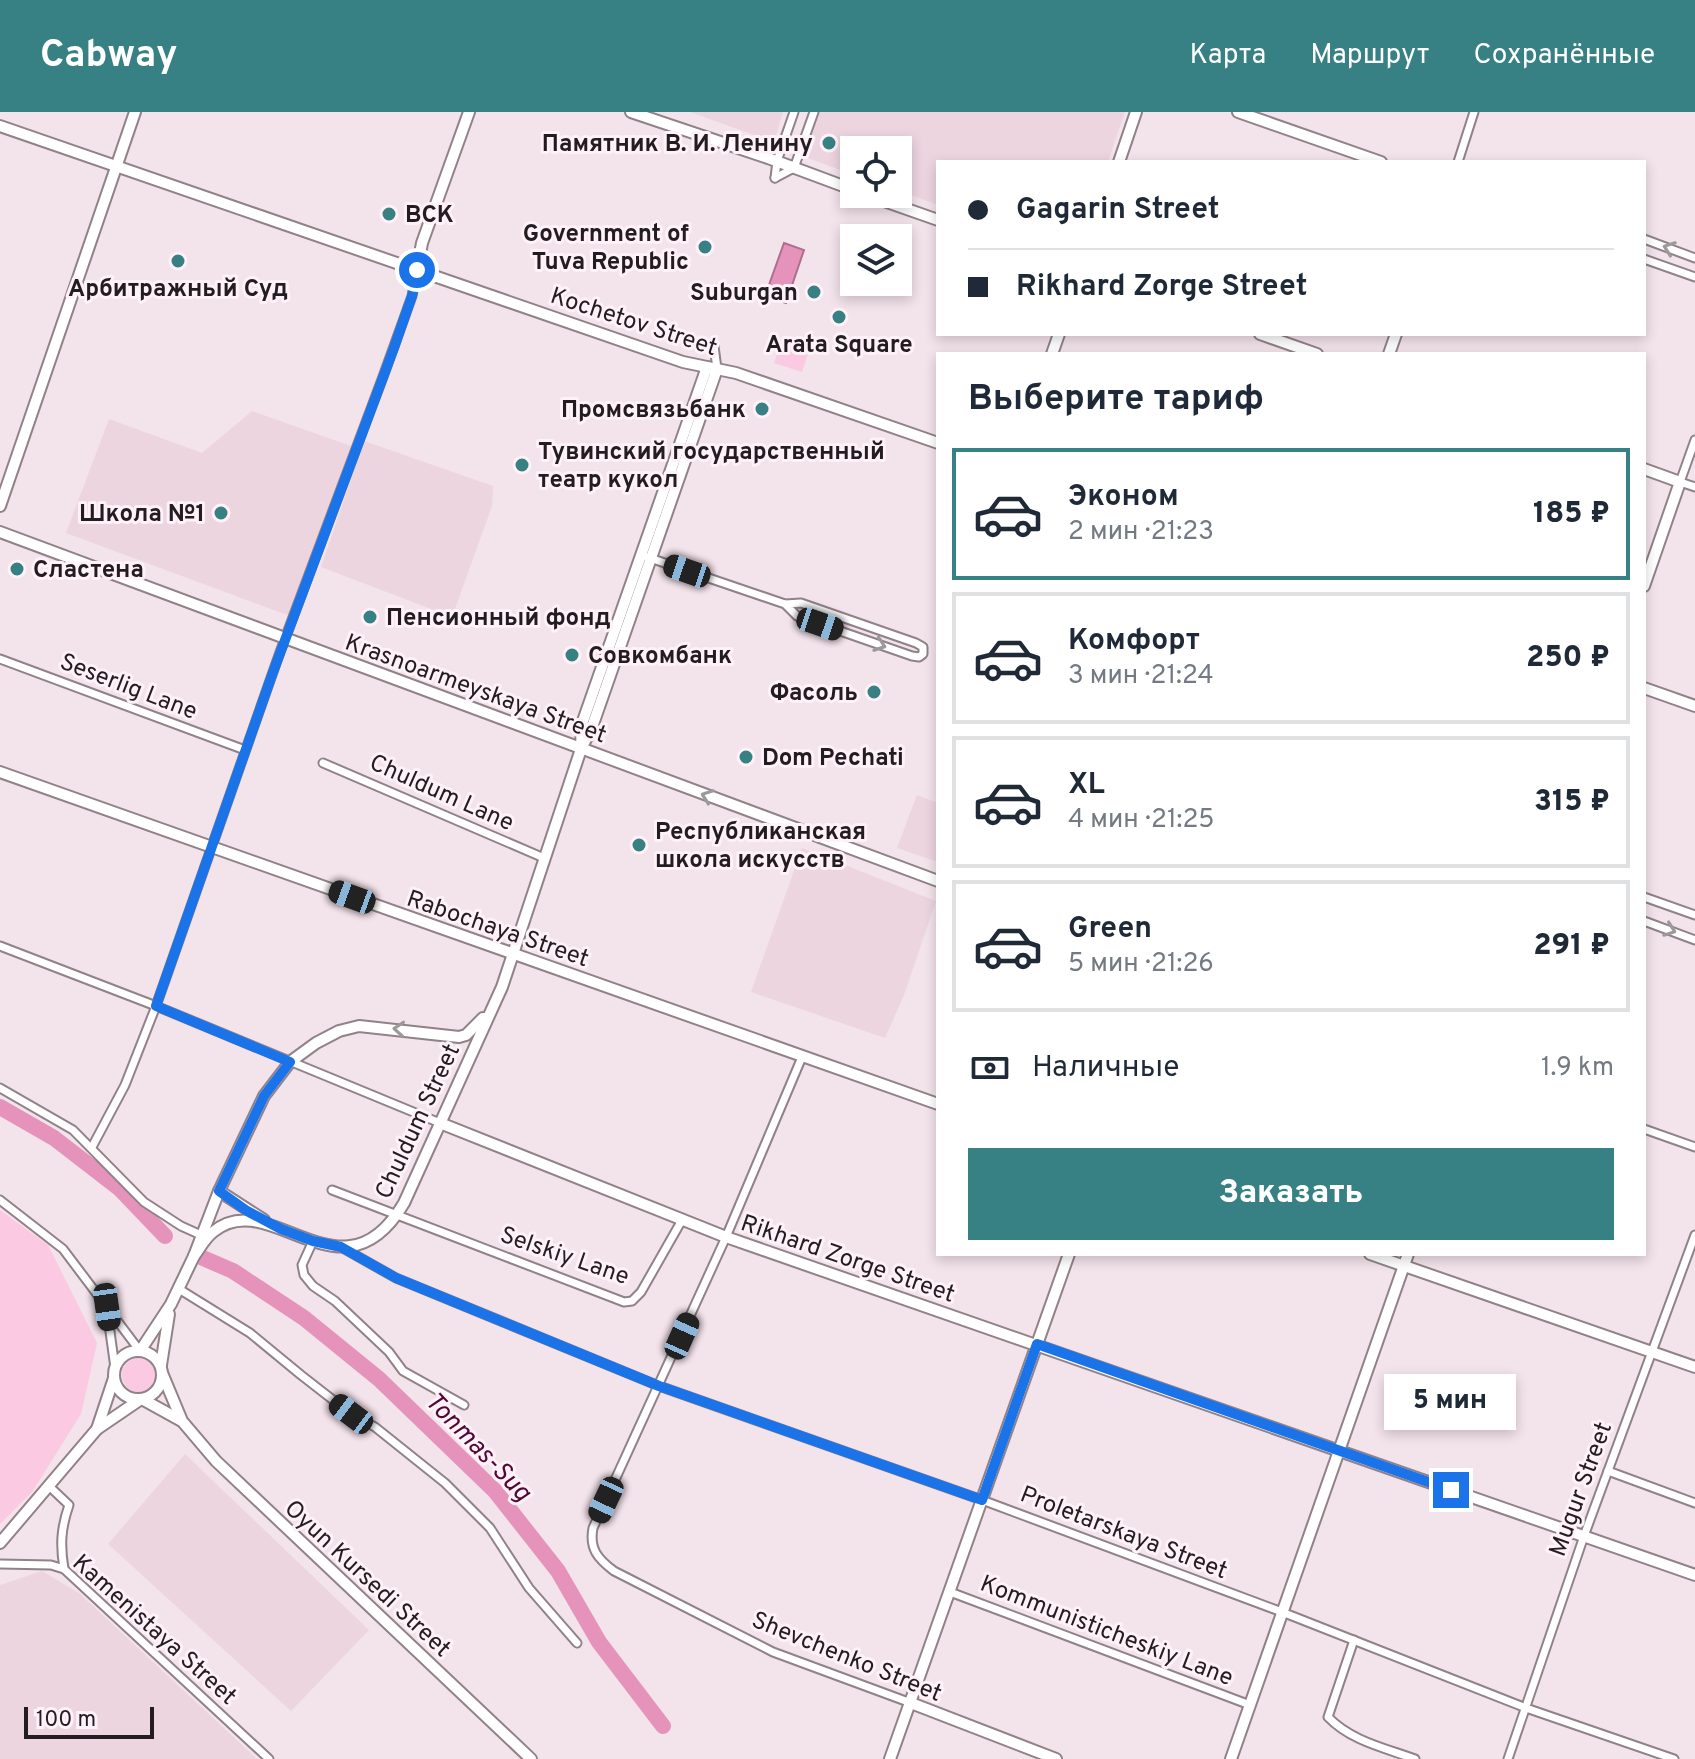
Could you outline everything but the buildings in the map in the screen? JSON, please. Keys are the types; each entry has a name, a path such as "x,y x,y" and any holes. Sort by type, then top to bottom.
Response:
{"street":[{"path":"0,506 135,112"},
{"path":"92,1147 125,1085 156,1006 245,750 394,348 412,296 422,243 469,112"},
{"path":"631,112 840,185"},
{"path":"777,161 794,112"},
{"path":"794,168 814,112"},
{"path":"1120,160 1136,112"},
{"path":"1238,112 1375,160"},
{"path":"1459,160 1474,112"},
{"name":"Kochetov Street","path":"0,126 683,362 736,373 936,442"},
{"path":"904,208 936,219"},
{"path":"1646,240 1695,258"},
{"path":"1646,260 1695,277"},
{"path":"1266,336 1311,352"},
{"name":"Chuldum Street","path":"194,1256 211,1233 230,1223 255,1222 341,1247 373,1238 397,1215 513,954 712,368"},
{"path":"1646,580 1695,440"},
{"path":"1646,470 1695,487"},
{"name":"Krasnoarmeyskaya Street","path":"0,532 936,880"},
{"path":"646,557 785,604 801,603 916,643 923,647 923,654 912,656 797,616 785,604"},
{"name":"Seserlig Lane","path":"0,659 245,750"},
{"path":"1646,689 1695,706"},
{"name":"Chuldum Lane","path":"323,763 544,858"},
{"name":"Rabochaya Street","path":"0,772 936,1103"},
{"path":"1646,898 1695,915"},
{"path":"1646,922 1695,940"},
{"name":"Rikhard Zorge Street","path":"0,946 726,1237 1695,1575"},
{"name":"Chuldum Street","path":"140,1351 179,1289 219,1191 264,1096 290,1062 339,1031 359,1026 459,1037 476,1027 492,1007"},
{"path":"459,1037 470,1054"},
{"path":"659,1386 802,1057"},
{"path":"0,1088 73,1130 144,1202 201,1235"},
{"path":"1646,1130 1695,1147"},
{"path":"332,1190 397,1215"},
{"path":"219,1191 247,1211 281,1229"},
{"path":"0,1200 63,1249 140,1351 152,1356 162,1369 160,1387 97,1429 0,1543"},
{"name":"Selskiy Lane","path":"397,1215 624,1302 632,1301 641,1292 682,1220"},
{"name":"Mugur Street","path":"1508,1759 1584,1536 1695,1235"},
{"path":"313,1241 302,1265 304,1275 313,1286 335,1301 389,1352 403,1371 464,1405"},
{"name":"Proletarskaya Street","path":"341,1247 396,1278 659,1386 982,1500 1282,1612 1526,1708 1674,1759"},
{"path":"890,1759 1068,1256"},
{"path":"1376,1256 1695,1367"},
{"path":"1231,1759 1407,1256"},
{"path":"179,1289 250,1333 351,1414 375,1427 445,1483 490,1528 529,1588 577,1643"},
{"name":"Chuldum Street","path":"162,1369 162,1344 171,1304"},
{"path":"107,1307 120,1391 126,1396 141,1399"},
{"path":"97,1429 123,1356 140,1351"},
{"name":"Oyun Kursedi Street","path":"162,1369 182,1421 216,1461 531,1759"},
{"name":"Shevchenko Street","path":"659,1386 593,1528 592,1547 602,1563 773,1652 1056,1759"},
{"name":"Oyun Kursedi Street","path":"141,1399 182,1421"},
{"path":"1608,1471 1695,1503"},
{"path":"50,1487 69,1505 62,1525 60,1547 64,1569"},
{"name":"Kamenistaya Street","path":"0,1564 51,1565 64,1569 269,1759"},
{"name":"Kommunisticheskiy Lane","path":"950,1592 1250,1705"},
{"path":"1354,1640 1328,1717 1339,1728 1359,1739 1415,1759"}],"shaded area":[{"path":"690,112 783,112 774,142"},
{"path":"816,112 1125,112 1109,160 936,160 936,204 912,195 912,136 840,136 840,170 808,158 804,151"},
{"path":"784,243 804,250 786,303 765,296"},
{"path":"782,341 809,351 802,372 774,363"},
{"path":"252,411 351,446 290,616 66,533 109,419 202,453"},
{"path":"364,441 493,486 492,506 452,617 321,567"},
{"path":"917,795 936,802 936,861 897,848"},
{"path":"802,848 936,901 904,995 885,1038 751,992"},
{"path":"0,1210 48,1245 97,1343 81,1414 32,1492 0,1524"},
{"path":"139,1358 151,1363 156,1375 151,1387 139,1392 127,1387 122,1375 127,1363"},
{"path":"185,1454 369,1630 291,1711 108,1544"},
{"path":"42,1571 79,1593 257,1759 0,1759 0,1585"}],"waterway":[{"name":"Tonmas-Sug","path":"0,1107 54,1138 120,1189 165,1236"},
{"name":"Tonmas-Sug","path":"203,1258 233,1271 304,1318 379,1379 495,1491 558,1571 599,1642 663,1726"}],"place":[{"name":"Памятник В. И. Ленину","path":"829,143"},
{"name":"ВСК","path":"389,214"},
{"name":"Government of Tuva Republic","path":"705,247"},
{"name":"Арбитражный Суд","path":"178,261"},
{"name":"Suburgan","path":"814,292"},
{"name":"Arata Square","path":"839,317"},
{"name":"Промсвязьбанк","path":"762,409"},
{"name":"Тувинский государственный театр кукол","path":"522,465"},
{"name":"Школа №1","path":"221,513"},
{"name":"Сластена","path":"17,569"},
{"name":"Пенсионный фонд","path":"370,617"},
{"name":"Совкомбанк","path":"572,655"},
{"name":"Фасоль","path":"874,692"},
{"name":"Dom Pechati","path":"746,757"},
{"name":"Республиканская школа искусств","path":"639,845"}],"route":[{"path":"417,270 412,296 394,348 272,675 156,1006 290,1062 264,1096 219,1191 247,1211 281,1229 341,1247 396,1278 659,1386 982,1500 1037,1344 1451,1490"}]}
